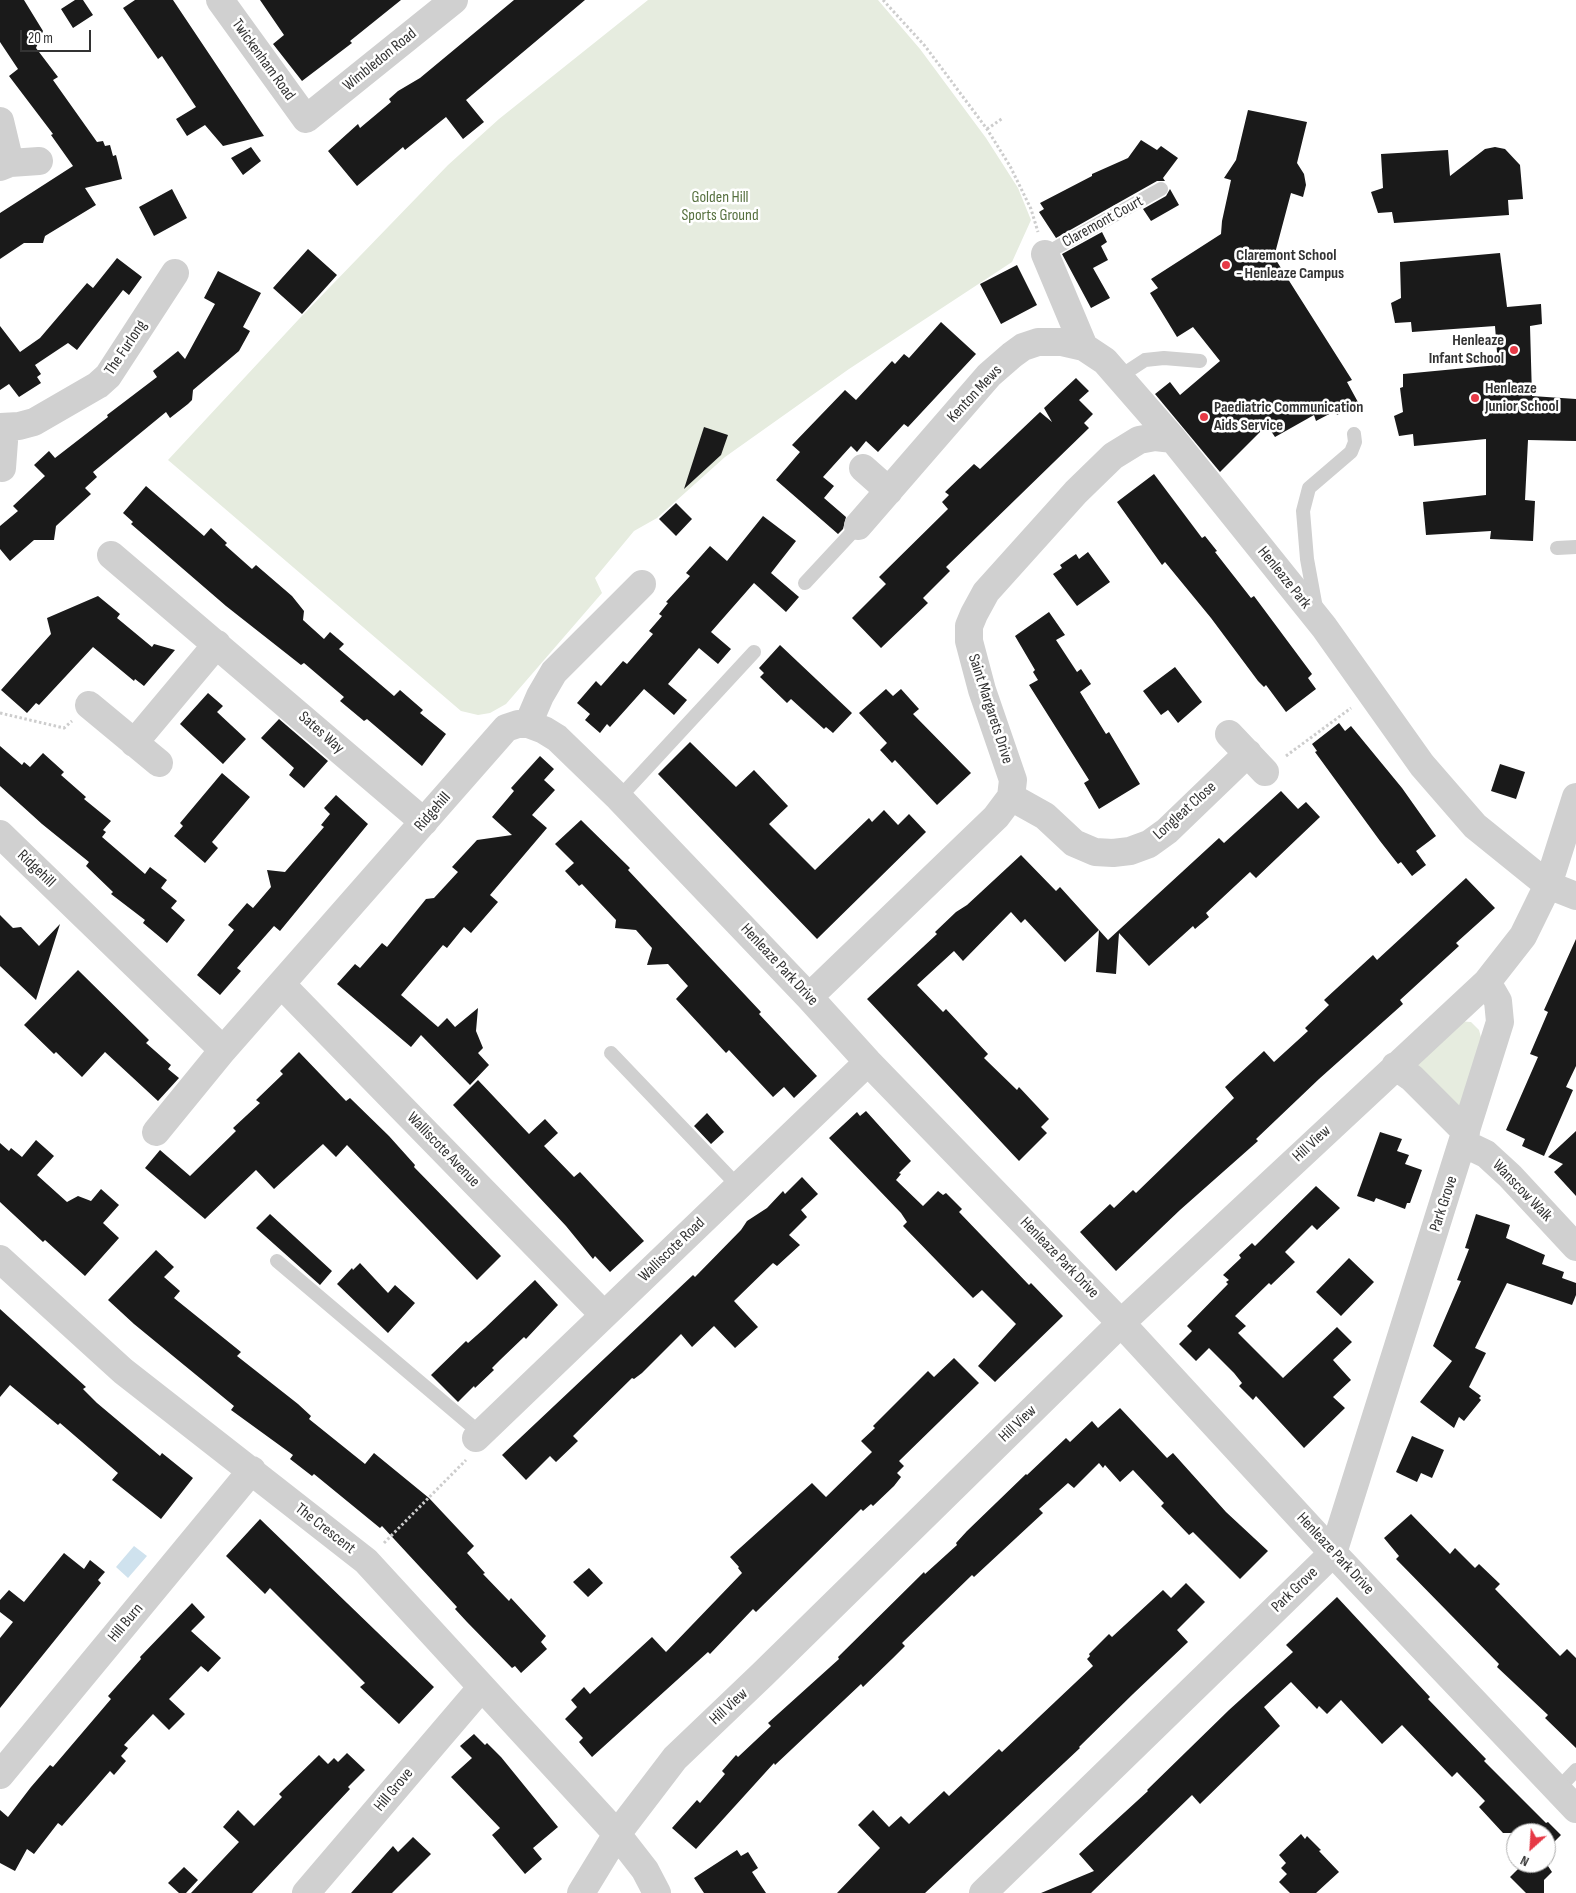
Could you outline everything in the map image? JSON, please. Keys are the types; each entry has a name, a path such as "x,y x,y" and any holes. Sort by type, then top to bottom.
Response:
{"street":[{"name":"Twickenham Road","path":"220,0 306,119"},
{"name":"Wimbledon Road","path":"306,119 454,0"},
{"path":"0,121 5,165 39,161"},
{"path":"1045,254 1084,347"},
{"name":"The Furlong","path":"1,472 3,427 34,422 98,385 108,376 175,272"},
{"name":"Kenton Mews","path":"858,526 989,375 1012,355 1023,347 1038,342 1062,342 1084,347"},
{"name":"Henleaze Park","path":"1084,347 1105,361 1174,440 1318,621 1422,764 1475,826 1548,885 1576,896"},
{"name":"Saint Margarets Drive","path":"1011,797 1013,780 982,690 969,640 969,626 974,614 986,592 1005,569 1076,492 1113,456 1139,440 1155,437 1174,440"},
{"path":"863,468 889,491"},
{"name":"Sates Way","path":"111,555 424,822"},
{"path":"528,724 540,696 554,672 642,584"},
{"path":"134,743 217,644"},
{"path":"89,705 159,762"},
{"name":"Ridgehill","path":"156,1132 222,1050 506,728 518,724 528,724"},
{"name":"Henleaze Park Drive","path":"528,724 557,738 619,798 809,997 868,1062 1121,1322 1333,1553 1576,1809"},
{"name":"Longleat Close","path":"1011,797 1045,816 1074,842 1095,852 1130,851 1149,844 1167,831 1247,753"},
{"path":"809,997 996,816 1011,797"},
{"path":"1487,982 1523,936 1548,885 1576,797"},
{"name":"Ridgehill","path":"0,834 222,1050"},
{"name":"Hill View","path":"581,1893 617,1834 675,1758 1121,1322 1487,982"},
{"name":"Park Grove","path":"983,1893 1011,1883 1333,1553 1500,1022 1498,1001 1487,982"},
{"name":"Walliscote Avenue","path":"281,984 604,1315"},
{"name":"Walliscote Road","path":"478,1436 868,1062"},
{"path":"1395,1066 1412,1078 1464,1137"},
{"name":"Wanscow Walk","path":"1464,1137 1510,1176 1576,1247"},
{"name":"The Crescent","path":"0,1259 123,1371 366,1561 617,1834 645,1870 657,1893"},
{"name":"Hill Burn","path":"0,1775 252,1470"},
{"name":"Hill Grove","path":"306,1893 481,1688"}],"lane":[{"name":"Claremont Court","path":"1045,254 1161,189"},
{"path":"1119,377 1145,360 1164,358 1200,361"},
{"path":"1318,621 1307,559 1303,511 1309,488 1351,452 1355,442 1354,434"},
{"path":"805,582 858,526"},
{"path":"1557,548 1576,547"},
{"path":"619,798 737,662 754,652"},
{"path":"611,1053 739,1187"},
{"path":"277,1261 478,1436"},
{"path":"1557,1790 1576,1770"}],"path":[{"path":"883,0 925,46 987,129 1010,166 1032,209 1045,254"},
{"path":"987,129 1003,118"},
{"path":"1307,741 1371,694"},
{"path":"0,713 64,728 89,705"},
{"path":"366,1561 478,1447 482,1442 478,1436"}],"green space":[{"name":"Golden Hill Sports Ground","path":"648,0 878,0 920,49 986,138 1018,188 1031,220 1012,262 849,369 725,457 657,518 634,531 595,578 602,593 506,704 490,713 478,715 461,711 168,460 299,319 448,165 499,119"},
{"path":"1457,1021 1471,1022 1479,1030 1482,1041 1462,1111 1414,1064"}],"water":[{"path":"134,1546 147,1556 128,1578 116,1567"}],"building":[{"path":"0,0 24,0 43,31 36,48 58,77 53,80 97,142 103,141 105,146 110,145 113,156 116,155 122,179 85,188 96,205 45,236 43,243 24,243 0,259 0,213 73,166 51,135 53,134 9,76 18,69 0,42"},
{"path":"75,0 83,0 93,15 73,28 61,9"},
{"path":"135,0 173,0 264,136 223,146 205,125 187,136 176,119 196,107 162,56 158,59 123,8"},
{"path":"260,0 401,0 350,41 352,43 302,81 273,44 284,35"},
{"path":"514,0 585,0 466,100 484,122 463,139 446,117 405,150 403,147 357,186 328,151 358,124 360,128 391,102 389,99 398,91 420,78"},
{"name":"Claremont School - Henleaze Campus","path":"1248,110 1307,122 1297,163 1304,174 1306,185 1303,197 1291,193 1274,257 1352,380 1347,382 1359,404 1337,415 1335,411 1316,421 1314,415 1275,437 1267,425 1220,472 1155,394 1170,382 1180,395 1220,361 1193,327 1177,337 1150,293 1158,288 1151,279 1221,234 1231,180 1224,178 1236,160"},
{"path":"1141,140 1157,150 1161,146 1178,158 1163,178 1165,181 1157,181 1056,238 1039,212 1044,209 1040,203 1092,176 1092,174 1128,158"},
{"path":"251,147 261,161 243,175 231,158"},
{"path":"1495,147 1505,149 1520,165 1523,199 1508,200 1509,215 1394,223 1392,212 1378,213 1371,192 1383,188 1381,154 1448,150 1450,176 1485,149"},
{"path":"172,189 187,218 154,236 139,207"},
{"path":"1170,189 1179,205 1151,221 1143,209 1166,196"},
{"path":"1102,232 1107,242 1101,246 1108,260 1093,268 1110,298 1091,308 1062,254"},
{"path":"308,249 337,275 302,314 273,288"},
{"name":"Henleaze Infant School","path":"1500,253 1507,307 1541,304 1542,324 1530,326 1532,396 1576,399 1576,441 1528,440 1525,500 1535,501 1533,541 1490,539 1491,531 1426,535 1423,502 1486,495 1486,439 1414,446 1413,434 1399,436 1394,416 1403,412 1400,388 1403,387 1403,374 1498,365 1495,326 1412,332 1411,322 1395,323 1391,303 1401,298 1400,262"},
{"path":"117,258 142,277 129,295 123,290 77,350 68,343 35,365 41,374 37,377 41,383 19,397 9,384 0,390 0,326 20,352 40,338 87,283 93,288"},
{"path":"1017,265 1037,305 1001,324 980,284"},
{"path":"218,271 261,293 243,327 250,331 239,351 193,390 192,400 188,404 170,418 166,412 93,472 97,477 85,488 91,494 56,526 54,540 34,540 10,561 0,549 0,526 18,511 13,506 45,476 34,465 49,451 55,458 108,417 107,415 157,377 153,371 178,351 185,359 215,304 204,298"},
{"path":"941,322 976,354 908,427 904,424 878,452 866,441 857,452 851,446 823,477 834,486 824,498 846,517 843,529 838,534 776,480 800,452 792,445 845,390 856,400 892,361 895,364 904,354 909,358"},
{"path":"1076,378 1089,391 1079,400 1093,414 1084,423 1089,428 946,567 950,571 923,598 928,603 881,648 852,618 886,584 879,577 948,509 942,502 949,495 945,492 974,464 980,469 1040,412 1052,422 1044,408"},
{"path":"704,427 728,435 721,455 684,489"},
{"path":"1154,474 1202,538 1205,536 1217,551 1215,552 1251,598 1254,596 1312,674 1308,678 1316,689 1286,712 1266,685 1264,687 1258,681 1211,618 1165,562 1162,565 1117,502"},
{"path":"146,486 204,536 211,528 227,543 225,545 252,569 256,565 292,596 304,611 303,620 324,639 330,632 344,644 339,649 394,696 400,690 423,710 420,713 446,734 422,766 367,719 364,721 340,701 344,697 304,663 301,665 226,606 131,524 133,522 123,513"},
{"path":"676,503 692,519 676,536 659,519"},
{"path":"763,516 796,541 771,573 799,597 786,612 754,583 711,632 731,649 718,664 699,648 668,684 687,700 674,715 644,689 610,727 607,724 600,733 585,720 590,714 577,703 596,681 601,686 623,661 627,664 653,634 649,631 662,616 659,614 668,603 666,602 690,576 686,573 710,546 727,561"},
{"path":"1088,552 1110,582 1077,606 1053,574 1062,568 1060,565 1076,554 1079,559"},
{"path":"98,596 120,614 117,618 152,647 154,644 175,650 144,686 135,679 134,681 93,647 39,705 36,703 27,713 1,690 51,634 47,618"},
{"path":"1049,612 1065,635 1056,640 1077,672 1081,669 1091,684 1080,692 1106,734 1109,732 1140,784 1099,809 1084,783 1089,780 1029,685 1038,680 1033,672 1035,670 1015,636"},
{"path":"780,645 852,713 833,733 826,727 824,729 791,699 787,703 760,677 764,673 759,668"},
{"path":"1175,667 1202,702 1178,723 1168,710 1161,715 1143,691"},
{"path":"886,689 893,696 901,689 919,709 913,714 971,773 937,805 895,760 892,763 880,750 887,743 859,713"},
{"path":"208,693 223,706 217,712 246,739 223,764 180,724"},
{"path":"279,719 328,761 304,788 289,775 294,768 261,738"},
{"path":"1339,723 1345,731 1351,726 1402,788 1436,836 1416,851 1426,865 1412,876 1401,862 1398,864 1380,841 1315,752 1317,751 1312,744"},
{"path":"690,742 736,787 754,770 788,806 769,824 815,870 869,818 872,822 884,810 898,825 909,814 926,832 817,939 658,774"},
{"path":"0,746 22,765 24,762 30,767 43,753 64,772 61,775 86,797 84,799 111,821 103,830 106,832 102,837 145,874 150,867 167,880 161,888 177,901 171,908 185,920 167,943 143,923 145,920 111,894 113,892 86,866 89,862 42,824 0,786"},
{"path":"540,756 554,769 544,780 555,790 532,815 547,828 490,895 498,902 471,933 464,927 447,948 443,945 401,995 438,1027 447,1018 455,1027 478,1008 476,1031 483,1048 478,1053 489,1065 470,1085 421,1035 411,1047 337,984 355,964 360,968 382,943 387,947 426,899 434,898 458,872 452,867 477,840 512,835 492,817 514,791 511,788"},
{"path":"1500,764 1525,772 1516,799 1491,791"},
{"path":"222,773 250,797 212,842 218,848 205,863 174,836 183,826 180,823"},
{"path":"1281,791 1298,809 1306,802 1320,817 1256,878 1250,872 1206,913 1209,917 1195,929 1193,926 1149,966 1119,933 1116,974 1096,972 1099,930 1108,940 1219,838 1224,843"},
{"path":"336,795 368,824 280,931 274,926 237,968 241,971 220,995 197,975 234,930 228,925 247,903 253,908 271,887 267,870 285,872 324,827 321,825 330,814 324,808"},
{"path":"581,820 630,868 628,870 761,1012 759,1014 817,1076 794,1098 784,1087 773,1097 729,1050 726,1053 676,999 688,986 668,964 647,965 652,948 636,930 615,928 616,920 582,884 579,886 565,871 574,863 555,844"},
{"path":"1021,855 1056,891 1060,887 1099,930 1065,962 1025,919 1021,923 1011,912 963,961 954,951 917,985 943,1012 946,1009 988,1054 984,1058 1017,1090 1019,1087 1049,1119 1041,1127 1047,1133 1019,1161 867,999 937,934 935,932 956,912 967,905"},
{"path":"1466,878 1495,908 1456,943 1459,946 1400,1000 1403,1004 1319,1079 1256,1139 1258,1141 1180,1210 1116,1271 1080,1232 1110,1204 1114,1208 1133,1190 1136,1193 1234,1098 1225,1087 1264,1051 1274,1062 1308,1031 1305,1028 1329,1005 1324,1000 1373,955 1377,960"},
{"path":"0,915 13,928 21,927 39,946 60,924 36,1000 0,966"},
{"path":"1576,939 1576,1066 1566,1087 1573,1090 1544,1156 1522,1146 1525,1139 1506,1130 1538,1057 1530,1054 1548,1012 1544,1010"},
{"path":"78,970 149,1040 146,1043 171,1065 168,1069 179,1078 158,1101 105,1052 82,1077 56,1052 54,1054 24,1025"},
{"path":"299,1052 346,1101 350,1098 389,1136 415,1165 414,1167 501,1256 477,1280 347,1145 336,1157 323,1144 274,1189 256,1170 205,1219 145,1168 160,1150 190,1176 236,1131 233,1128 260,1103 256,1100 283,1074 280,1071"},
{"path":"478,1080 529,1134 545,1119 558,1133 544,1146 574,1177 580,1172 644,1241 610,1272 595,1256 593,1259 566,1226 453,1105"},
{"path":"866,1111 911,1161 899,1173 901,1174 896,1180 923,1206 938,1191 943,1195 946,1193 962,1209 959,1212 1029,1285 1031,1283 1063,1316 995,1382 978,1366 1016,1324 982,1290 973,1298 903,1226 907,1222 901,1213 829,1138 857,1112 860,1116"},
{"path":"707,1113 724,1132 711,1144 694,1126"},
{"path":"1576,1131 1576,1196 1554,1172 1563,1164 1548,1157"},
{"path":"1380,1132 1402,1139 1397,1151 1409,1155 1405,1164 1422,1170 1410,1203 1407,1203 1405,1209 1376,1198 1374,1202 1357,1196"},
{"path":"36,1140 54,1156 37,1175 67,1202 78,1196 91,1201 101,1189 119,1205 103,1223 119,1238 85,1276 45,1240 43,1242 0,1202 0,1143 9,1151 11,1148 22,1157"},
{"path":"802,1177 818,1194 801,1210 807,1217 789,1235 800,1245 777,1266 773,1263 734,1301 758,1327 735,1348 714,1326 692,1347 681,1334 642,1373 634,1379 632,1378 573,1436 578,1441 556,1462 550,1456 526,1480 502,1455 693,1275 695,1277 741,1230 747,1221 767,1208 783,1191 785,1194"},
{"path":"1316,1186 1340,1208 1317,1230 1312,1225 1285,1252 1295,1262 1271,1285 1269,1283 1235,1316 1246,1326 1238,1333 1283,1378 1337,1327 1352,1342 1333,1360 1351,1380 1333,1397 1345,1408 1304,1448 1256,1396 1253,1400 1239,1386 1242,1383 1209,1348 1196,1361 1179,1344 1192,1331 1187,1326 1228,1284 1226,1282 1229,1280 1223,1275 1241,1258 1239,1255 1252,1243 1255,1246"},
{"path":"270,1214 332,1271 320,1285 256,1228"},
{"path":"1476,1214 1510,1225 1506,1238 1545,1255 1542,1264 1564,1272 1562,1278 1576,1283 1576,1295 1572,1305 1507,1283 1475,1348 1486,1353 1469,1387 1481,1396 1479,1398 1481,1400 1464,1421 1459,1417 1454,1428 1420,1402 1452,1361 1433,1346 1461,1281 1457,1280 1469,1249 1465,1248"},
{"path":"156,1250 174,1267 164,1277 180,1291 174,1298 241,1352 237,1356 298,1404 311,1416 309,1419 365,1464 374,1453 429,1498 474,1546 467,1553 485,1573 483,1574 509,1601 511,1598 546,1636 541,1642 547,1649 521,1673 515,1666 512,1668 467,1622 455,1609 457,1607 382,1526 380,1528 314,1474 312,1476 290,1459 293,1455 231,1410 234,1406 134,1324 108,1300"},
{"path":"1349,1258 1374,1282 1341,1316 1316,1292"},
{"path":"360,1263 388,1293 395,1285 415,1303 388,1333 337,1284 352,1268 353,1270"},
{"path":"535,1280 558,1305 526,1339 524,1337 492,1368 494,1370 458,1402 431,1375 466,1341 468,1343 485,1328"},
{"path":"0,1309 86,1387 83,1389 97,1403 160,1456 162,1453 193,1478 161,1519 112,1480 118,1473 60,1423 58,1425 10,1385 0,1397"},
{"path":"954,1358 979,1383 899,1461 904,1466 897,1473 901,1477 894,1486 873,1506 871,1504 863,1511 861,1509 756,1612 753,1609 710,1654 708,1652 592,1757 579,1742 583,1738 565,1719 577,1707 571,1700 584,1687 590,1694 652,1637 666,1652 742,1573 730,1557 812,1483 826,1497 872,1452 861,1441 875,1428 873,1426 928,1371 934,1377"},
{"path":"1120,1408 1167,1458 1173,1453 1226,1512 1268,1551 1240,1579 1193,1532 1189,1535 1161,1506 1164,1503 1133,1470 1120,1482 1105,1465 1103,1468 1099,1463 1074,1488 1068,1483 1039,1509 1043,1513 974,1577 972,1575 902,1643 905,1646 863,1687 861,1684 775,1765 774,1763 696,1849 672,1828 697,1800 700,1803 725,1774 722,1771 736,1755 738,1757 771,1726 768,1723 839,1659 838,1657 924,1572 925,1574 957,1545 956,1543 967,1531 1026,1474 1066,1438 1070,1442 1092,1421 1098,1428"},
{"path":"1412,1436 1444,1450 1432,1478 1421,1473 1417,1482 1396,1472"},
{"path":"1411,1514 1450,1554 1455,1548 1475,1568 1479,1564 1500,1584 1495,1589 1560,1656 1567,1649 1576,1658 1576,1748 1545,1718 1548,1715 1497,1667 1499,1664 1396,1559 1399,1556 1384,1538"},
{"path":"260,1519 434,1687 399,1724 360,1687 365,1683 270,1588 265,1594 226,1556"},
{"path":"64,1553 84,1569 90,1560 105,1572 98,1580 101,1583 0,1708 0,1638 13,1622 0,1612 0,1600 9,1590 24,1602"},
{"path":"589,1568 603,1583 588,1597 573,1582"},
{"path":"1186,1583 1205,1602 1177,1630 1188,1642 1080,1748 925,1893 837,1893 880,1848 858,1825 873,1810 889,1827 901,1816 909,1824 944,1791 949,1796 999,1749 1002,1752 1093,1666 1087,1659 1090,1656 1089,1654 1109,1634 1112,1637 1163,1590 1171,1598"},
{"path":"1337,1597 1430,1697 1428,1699 1486,1759 1484,1761 1546,1823 1506,1823 1506,1833 1503,1833 1479,1807 1485,1801 1457,1772 1452,1777 1402,1725 1382,1744 1341,1700 1327,1714 1319,1706 1317,1709 1291,1682 1264,1707 1280,1726 1200,1804 1192,1795 1091,1893 1041,1893 1094,1871 1079,1854 1148,1791 1229,1710 1293,1652 1286,1645"},
{"path":"192,1603 205,1617 191,1631 221,1658 208,1672 201,1666 169,1699 185,1714 169,1730 153,1714 124,1745 128,1748 121,1756 126,1761 114,1775 110,1771 62,1826 58,1823 34,1854 27,1849 15,1871 0,1863 0,1810 8,1817 50,1765 53,1767 111,1699 108,1696 141,1659 140,1657"},
{"path":"474,1734 485,1745 487,1743 501,1757 558,1827 533,1848 542,1859 525,1874 492,1835 500,1828 451,1777 472,1758 460,1746"},
{"path":"347,1753 365,1770 348,1787 350,1789 252,1893 191,1893 239,1842 223,1827 238,1810 254,1826 282,1797 279,1794 319,1755 328,1764 334,1758 338,1762"},
{"path":"1556,1830 1561,1835 1556,1840"},
{"path":"1301,1834 1305,1839 1307,1836 1321,1850 1319,1851 1339,1872 1316,1893 1290,1893 1279,1882 1287,1874 1281,1868 1286,1863 1279,1855"},
{"path":"413,1837 431,1854 392,1893 351,1893 393,1846 398,1852"},
{"path":"737,1850 741,1856 748,1852 758,1868 752,1872 766,1893 704,1893 694,1878"},
{"path":"184,1867 198,1880 186,1893 179,1893 168,1883"},
{"path":"1514,1873 1551,1873 1544,1880 1544,1893 1526,1893 1510,1877"}],"place":[{"name":"Claremont School - Henleaze Campus","path":"1226,265"},
{"name":"Henleaze Infant School","path":"1514,350"},
{"name":"Henleaze Junior School","path":"1475,398"},
{"name":"Paediatric Communication Aids Service","path":"1204,417"}]}
